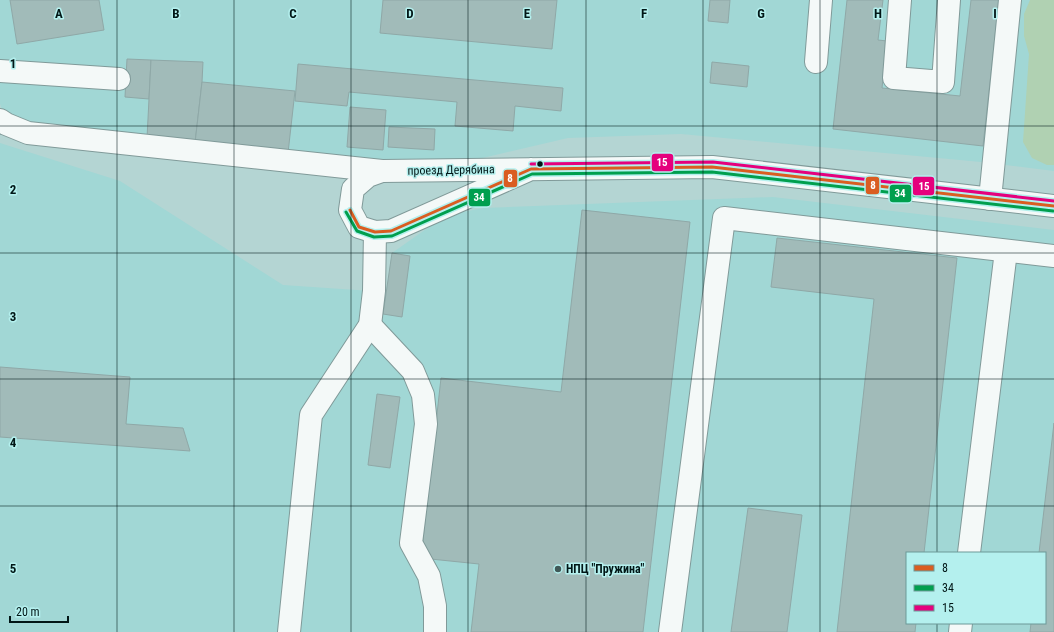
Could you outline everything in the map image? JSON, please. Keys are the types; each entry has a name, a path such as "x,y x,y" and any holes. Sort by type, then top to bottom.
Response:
{"street":[{"path":"816,62 822,0"},
{"path":"900,0 894,78 943,82 949,0"},
{"path":"990,200 1010,0"},
{"path":"0,71 119,79"},
{"path":"0,120 28,133 382,171"},
{"name":"проезд Дерябина","path":"375,232 359,227 350,210 353,189 368,176 382,171 712,167 990,200 1054,206"},
{"path":"289,632 311,415 370,325 374,291 375,232 391,231 531,169"},
{"path":"670,632 724,218 1054,256"},
{"path":"969,552 1006,251"},
{"path":"370,325 412,371 423,396 426,424 411,543 429,576 435,606 435,632"}],"shaded area":[{"path":"0,0 1054,0 1054,171 981,162 681,134 568,138 453,165 322,161 8,125 0,104"},
{"path":"0,143 120,181 283,285 386,292 392,253 446,215 484,208 773,197 1054,230 1054,632 0,632"}],"green space":[{"path":"1030,0 1054,0 1054,165 1047,165 1032,158 1023,142 1029,54 1024,36 1024,14"}],"building":[{"path":"10,0 99,0 104,30 17,44"},
{"path":"383,0 557,0 552,49 380,33"},
{"path":"710,0 730,0 728,23 708,21"},
{"path":"847,0 883,0 878,40 887,41 882,88 960,96 971,0 999,0 983,146 833,129"},
{"path":"127,59 151,60 149,99 125,97"},
{"path":"151,60 203,62 195,143 147,138"},
{"path":"712,62 749,66 747,87 710,83"},
{"path":"298,64 563,88 561,111 515,106 513,131 455,126 457,102 349,92 347,106 295,101"},
{"path":"202,82 295,91 288,153 195,143"},
{"path":"350,107 386,110 383,150 347,147"},
{"path":"389,127 435,129 434,150 388,147"},
{"path":"582,210 690,222 643,632 471,632 479,564 421,558 441,378 561,392"},
{"path":"777,238 957,258 924,552 906,552 906,624 916,624 915,632 837,632 874,299 771,287"},
{"path":"392,253 410,256 402,317 383,314"},
{"path":"0,367 130,377 126,424 183,428 190,451 0,437"},
{"path":"377,394 400,397 390,468 368,465"},
{"path":"1054,423 1054,632 1030,632 1031,624 1046,624 1046,552 1039,552"},
{"path":"748,508 802,515 787,632 731,632"}],"transit line":[{"name":"15","path":"531,164 713,162 1054,201"},
{"name":"8","path":"350,210 359,227 375,232 391,231 531,169 712,167 1054,206"},
{"name":"34","path":"346,212 357,231 374,237 392,236 532,174 712,172 1053,211"}],"place":[{"name":"НПЦ \"Пружина\"","path":"558,569"}]}
